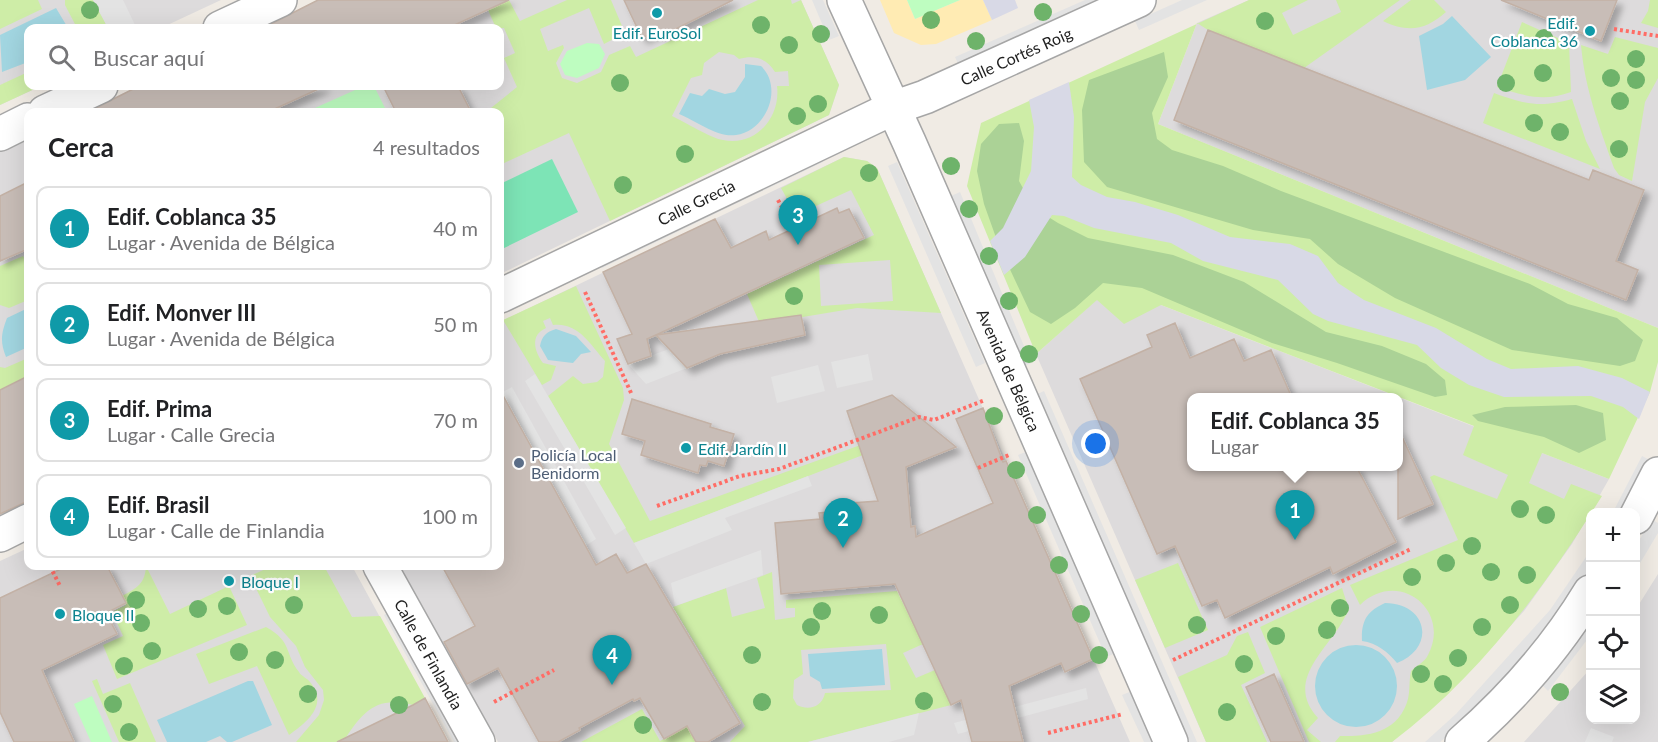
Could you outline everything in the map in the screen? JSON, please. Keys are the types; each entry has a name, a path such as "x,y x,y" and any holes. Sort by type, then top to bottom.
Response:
{"street":[{"path":"229,24 280,0"},
{"name":"Avenida de Bélgica","path":"844,0 1017,388 1171,742"},
{"name":"Calle Cortés Roig","path":"892,108 926,97 1138,0"},
{"path":"54,108 92,90"},
{"name":"Calle Grecia","path":"504,294 892,108"},
{"path":"0,134 24,122"},
{"path":"1640,508 1658,474"},
{"path":"0,535 24,523"},
{"name":"Calle de Finlandia","path":"382,570 471,730"},
{"path":"1462,742 1491,716 1545,656 1586,598"}],"path":[{"path":"1614,29 1658,36"},
{"path":"571,262 633,395"},
{"path":"657,506 740,476 779,469 919,417 934,420 1017,388"},
{"path":"1048,733 1119,716 1149,690 1411,549"},
{"path":"52,570 60,586"},
{"path":"471,730 554,670"}],"shaded area":[{"path":"0,0 221,0 170,24 24,24 24,90 32,90 0,105"},
{"path":"93,0 123,0 135,24 106,24"},
{"path":"318,0 801,0 839,85 829,115 504,272 504,108 91,108 130,90 504,90 504,24 268,24"},
{"path":"812,0 823,0 839,36 829,40"},
{"path":"983,0 1015,0 1018,8 992,20"},
{"path":"1085,0 1110,0 959,66 955,57"},
{"path":"1182,0 1207,0 1139,30 1135,21"},
{"path":"1249,0 1658,0 1658,328 1158,124 1197,23"},
{"path":"1069,82 1074,117 1072,177 1081,185 1107,197 1135,202 1178,215 1230,237 1290,244 1318,256 1338,283 1364,300 1436,328 1487,359 1511,369 1578,366 1622,378 1650,392 1639,419 1623,407 1591,396 1504,397 1469,385 1441,368 1417,345 1328,321 1313,314 1278,280 1203,261 1171,243 1094,228 1064,216 1052,215 1025,257 1004,275 990,241 1003,228 1031,171 1034,127 1029,100"},
{"path":"24,140 24,503 0,515 0,152"},
{"path":"819,153 823,162 602,268 597,259"},
{"path":"844,157 867,161 877,168 1130,742 498,742 402,570 504,570 504,320"},
{"path":"897,162 985,363 976,367 888,166"},
{"path":"960,192 1031,363 1022,367 951,196"},
{"path":"1112,286 1388,393 1187,393 1187,471 1403,471 1403,399 1609,479 1592,508 1586,508 1586,519 1572,544 1524,611 1465,676 1392,742 1206,742 1036,354"},
{"path":"669,349 687,368 646,384 628,364"},
{"path":"868,354 873,380 837,388 831,362"},
{"path":"818,365 825,391 777,403 771,377"},
{"path":"535,374 626,528 615,535 525,381"},
{"path":"512,387 596,539 585,546 504,398 504,391"},
{"path":"1044,391 1197,742 1186,742 1035,395"},
{"path":"1028,451 1116,653 1106,657 1018,455"},
{"path":"1642,456 1652,461 1627,508 1615,508"},
{"path":"808,476 812,486 725,518 732,530 646,564 634,543"},
{"path":"1651,519 1658,523 1658,533 1640,563 1640,562 1640,539"},
{"path":"24,550 24,570 354,570 448,742 0,742 0,561"},
{"path":"761,550 763,575 675,606 671,583"},
{"path":"1586,557 1586,576 1558,617 1515,667 1463,723 1440,742 1425,742 1456,714 1550,610"},
{"path":"1658,574 1658,742 1524,742 1586,673 1586,724 1640,724 1640,603"},
{"path":"394,609 468,742 454,742 384,615"},
{"path":"1586,621 1586,641 1548,691 1540,683"},
{"path":"1086,688 1088,699 958,734 954,723"},
{"path":"1132,691 1155,742 1144,742 1122,695"},
{"path":"919,713 914,735 889,742 808,742"},
{"path":"1591,728 1614,737 1612,742 1585,742"}],"green space":[{"path":"0,0 38,0 42,9 0,29"},
{"path":"65,0 93,0 106,24 75,24 65,5"},
{"path":"509,0 520,21 567,0 611,0 625,33 604,44 589,8 540,29 548,51 563,45 564,48 556,63 562,78 577,83 601,72 609,55 630,46 636,57 758,0 791,0 792,4 801,0 839,85 829,115 610,221 569,133 504,163 504,108 491,108 517,87 504,58 515,53 504,24 494,24 488,10","holes":["719,52 734,55 739,59 750,57 760,59 768,63 775,72 788,71 789,86 777,86 775,108 770,119 756,134 735,141 718,139 672,116 691,78 702,75 704,63"]},
{"path":"907,0 960,0 915,19"},
{"path":"1249,0 1308,0 1282,13 1293,35 1341,12 1336,0 1400,0 1304,68 1198,24"},
{"path":"1411,0 1434,0 1446,12 1431,23 1416,28 1401,27 1383,21"},
{"path":"1650,0 1658,0 1658,28 1641,23 1648,11"},
{"path":"1522,22 1569,43 1571,92 1552,97 1534,97 1497,87"},
{"path":"1197,24 1158,124 1658,328 1658,362 1650,392 1609,479 1542,453 1529,483 1564,499 1571,484 1602,496 1594,508 1586,508 1586,521 1558,563 1509,628 1482,659 1454,689 1392,742 1335,742 1340,736 1362,735 1382,730 1398,719 1408,699 1411,671 1427,657 1433,638 1433,623 1427,609 1417,599 1404,592 1390,591 1375,595 1360,605 1350,585 1458,540 1430,477 1434,475 1497,499 1508,475 1463,455 1474,426 1403,399 1403,393 1389,393 1161,305 1124,324 1097,300 1036,354 967,186 981,123"},
{"path":"1615,37 1658,48 1658,78 1645,102 1632,181 1619,175 1614,168 1589,92 1581,45 1608,54"},
{"path":"587,43 599,44 605,54 599,68 577,78 565,75 560,64 567,51"},
{"path":"1164,52 1168,77 1152,113 1157,139 1172,150 1223,166 1281,191 1530,284 1568,304 1617,318 1643,340 1635,361 1620,366 1512,350 1395,298 1338,264 1310,239 1253,230 1107,187 1084,162 1082,110 1089,80"},
{"path":"24,74 24,90 32,90 0,105 0,85"},
{"path":"355,90 376,90 385,108 315,108"},
{"path":"1494,93 1532,104 1572,99 1586,141 1600,169 1483,123"},
{"path":"1019,123 1024,141 1019,181 1034,208 1088,238 1173,255 1244,282 1326,332 1382,346 1426,364 1445,380 1447,395 1435,397 1272,343 1142,288 1103,283 1075,308 1051,324 1030,312 999,246 984,204 977,171 981,144 999,124"},
{"path":"844,157 867,161 877,168 941,313 857,308 760,324 747,294 874,235 851,190 796,215 781,188","holes":["890,260 893,301 821,306 819,265"]},
{"path":"552,159 578,212 504,248 504,182"},
{"path":"23,256 24,302 9,308 0,305 0,266"},
{"path":"576,286 623,388 624,400 609,444 650,521 916,425 928,430 634,543 548,396 573,376 583,384 597,382 603,377 605,361 583,336 570,327 553,325 550,318 543,321 546,328 538,335 535,344 543,363 556,366 551,380 542,385 504,320"},
{"path":"24,360 24,378 0,390 0,367 5,368"},
{"path":"1576,405 1603,413 1606,440 1579,453 1544,437 1478,421 1472,415 1505,407"},
{"path":"1178,563 1208,630 1165,648 1135,580"},
{"path":"145,570 148,570 170,614 229,586 247,625 117,679 103,645 123,636 112,612 126,605 122,596 139,585"},
{"path":"263,570 326,570 352,617 380,616 425,698 413,705 389,702 371,708 357,722 343,742 296,742 319,715 324,700 323,690 305,667 296,646 270,617 250,576"},
{"path":"772,572 775,620 795,617 795,608 786,608 786,600 897,591 923,644 903,653 916,678 935,670 951,705 808,742 730,742 745,726 673,607 726,588 732,617 765,608 757,578","holes":["886,644 891,690 825,693 818,705 810,708 797,705 793,698 794,680 803,674 801,650"]},
{"path":"1342,588 1349,610 1308,674 1306,695 1318,718 1307,730 1321,742 1309,742 1260,627"},
{"path":"266,627 275,632 284,643 294,665 310,682 317,698 309,719 289,735 257,666 209,684 196,654"},
{"path":"1248,632 1265,673 1241,685 1267,742 1206,742 1178,677 1227,655 1237,636"},
{"path":"97,679 103,694 130,683 156,742 119,742 92,681"},
{"path":"92,696 112,742 91,742 74,704"},
{"path":"642,709 660,741 687,726 696,742 581,742"}],"sand":[{"path":"880,0 907,0 915,19 960,0 983,0 992,20 936,44 921,45 894,33"}],"water":[{"path":"56,8 66,24 24,24 24,64 2,72 0,35"},
{"path":"1452,16 1491,57 1465,80 1427,90 1419,36 1443,24"},
{"path":"745,64 761,66 768,75 771,86 768,107 756,126 736,135 722,134 679,114 690,93 702,96 709,89 725,94 735,92 745,77"},
{"path":"24,310 24,349 6,357 2,338 7,318"},
{"path":"556,329 576,336 591,352 581,354 573,363 548,360 540,346 543,337"},
{"path":"1385,603 1399,605 1410,610 1418,618 1422,627 1422,637 1418,647 1410,656 1397,663 1382,649 1362,641 1366,618"},
{"path":"1356,645 1372,648 1385,657 1394,670 1397,686 1394,702 1385,715 1372,724 1356,727 1340,724 1327,715 1318,702 1315,686 1318,670 1327,657 1340,648"},
{"path":"882,649 885,685 822,689 820,682 810,676 808,654"},
{"path":"248,681 253,681 272,725 232,742 227,742 220,736 206,742 167,742 157,720"}],"building":[{"path":"318,0 509,0 457,24 271,24"},
{"name":"Edif. EuroSol","path":"624,0 733,0 662,36 660,30 642,38"},
{"name":"Edif. Coblanca 36","path":"1501,0 1617,0 1601,41"},
{"path":"1208,30 1589,180 1593,170 1644,190 1616,261 1638,270 1626,300 1174,120"},
{"path":"131,90 316,90 277,108 96,108"},
{"path":"385,90 460,90 469,108 394,108"},
{"path":"24,184 24,251 0,261 0,196"},
{"path":"837,208 839,213 849,209 864,238 647,339 651,356 628,364 617,339 632,334 603,272 715,219 731,248 766,231 769,240"},
{"path":"801,315 805,335 720,354 687,368 656,335"},
{"path":"1175,323 1190,358 1234,339 1244,361 1271,350 1290,393 1187,393 1187,471 1359,471 1396,542 1333,574 1330,567 1225,618 1217,600 1202,606 1175,546 1157,554 1080,379 1152,347 1147,335"},
{"path":"24,378 24,503 0,514 0,390"},
{"path":"892,395 956,447 906,467 911,527 915,526 916,537 993,503 956,419 983,408 1003,462 1006,461 1093,659 1065,672 1061,663 1009,686 1023,742 972,742 961,700 951,705 895,584 781,594 775,523 820,519 819,513 839,511 838,504 878,501 847,411"},
{"path":"504,397 596,565 616,554 627,573 646,564 740,723 708,742 696,742 687,726 664,739 640,698 634,701 633,699 558,742 539,742 498,668 467,684 444,642 475,626 444,570 504,570"},
{"name":"Edif. Jardín II","path":"632,399 711,424 710,427 734,434 724,466 708,461 706,466 700,465 698,473 641,455 645,441 622,434"},
{"path":"1403,439 1433,504 1398,519 1398,471 1403,471"},
{"path":"59,570 109,570 126,603 106,613 117,634 42,670 74,742 14,742 0,712 0,598"},
{"path":"1274,674 1304,742 1271,742 1246,687"},
{"path":"425,698 448,742 337,742 413,705"}],"place":[{"name":"Edif. EuroSol","path":"657,13"},
{"name":"Edif. Coblanca 36","path":"1590,31"},
{"name":"Edif. Prima","path":"798,245"},
{"name":"Edif. Jardín II","path":"686,448"},
{"name":"Policía Local Benidorm","path":"519,463"},
{"name":"Edif. Coblanca 35","path":"1295,540"},
{"name":"Edif. Monver III","path":"843,548"},
{"name":"Bloque I","path":"229,581"},
{"name":"Bloque II","path":"60,614"},
{"name":"Edif. Brasil","path":"612,685"}]}
